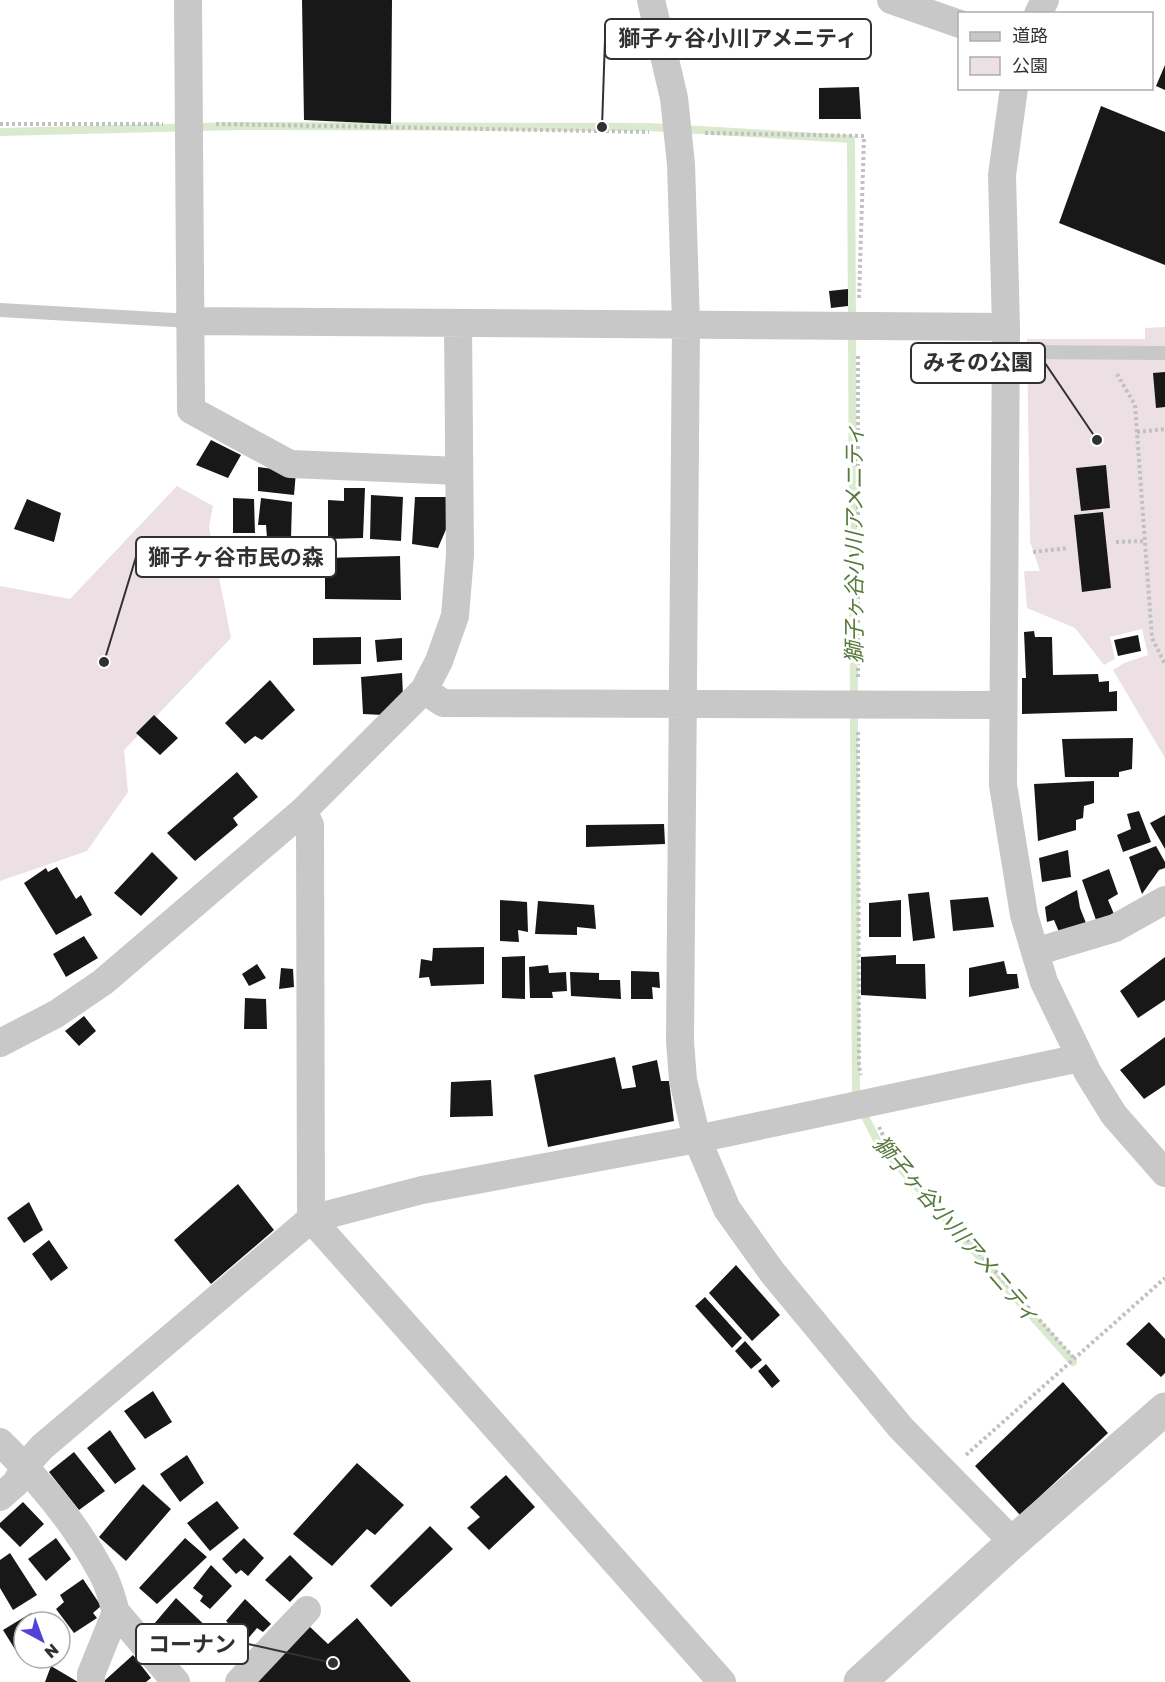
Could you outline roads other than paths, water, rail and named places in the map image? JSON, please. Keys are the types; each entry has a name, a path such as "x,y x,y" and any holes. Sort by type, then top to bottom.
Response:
{"street":[{"path":"188,0 191,410 290,464 459,471"},
{"path":"651,0 674,98 681,164 686,324 680,1041 683,1080 696,1139 727,1209 772,1272 901,1428 1013,1542"},
{"path":"891,0 958,23"},
{"path":"1014,90 1002,175 1006,339 1003,786 1024,915 1044,982 1080,1058 1114,1115 1165,1173"},
{"path":"191,321 686,324 1006,339"},
{"path":"0,1043 56,1014 103,982 303,811 424,690 439,661 454,616 460,555 458,323"},
{"path":"424,690 443,703 1003,705"},
{"path":"303,811 310,825 310,1220 722,1682"},
{"path":"1035,952 1115,928 1165,900"},
{"path":"0,1497 16,1483 25,1467 42,1447 310,1220 422,1190 696,1139 1080,1058"},
{"path":"860,1682 1013,1542 1165,1408"},
{"path":"0,1442 25,1467 84,1541 104,1575 116,1612 176,1682"},
{"path":"239,1682 306,1610"},
{"path":"91,1682 91,1674 116,1612"}],"lane":[{"path":"0,310 191,321"},
{"path":"1006,339 1104,353 1165,353"}],"waterway":[{"name":"獅子ヶ谷小川アメニティ","path":"0,132 240,126 648,127 851,139 856,1099 879,1144 1073,1362"}],"place":[{"name":"獅子ヶ谷小川アメニティ","path":"602,127"},
{"name":"みその公園","path":"1097,440"},
{"name":"獅子ヶ谷市民の森","path":"104,662"},
{"name":"コーナン","path":"333,1663"}]}
